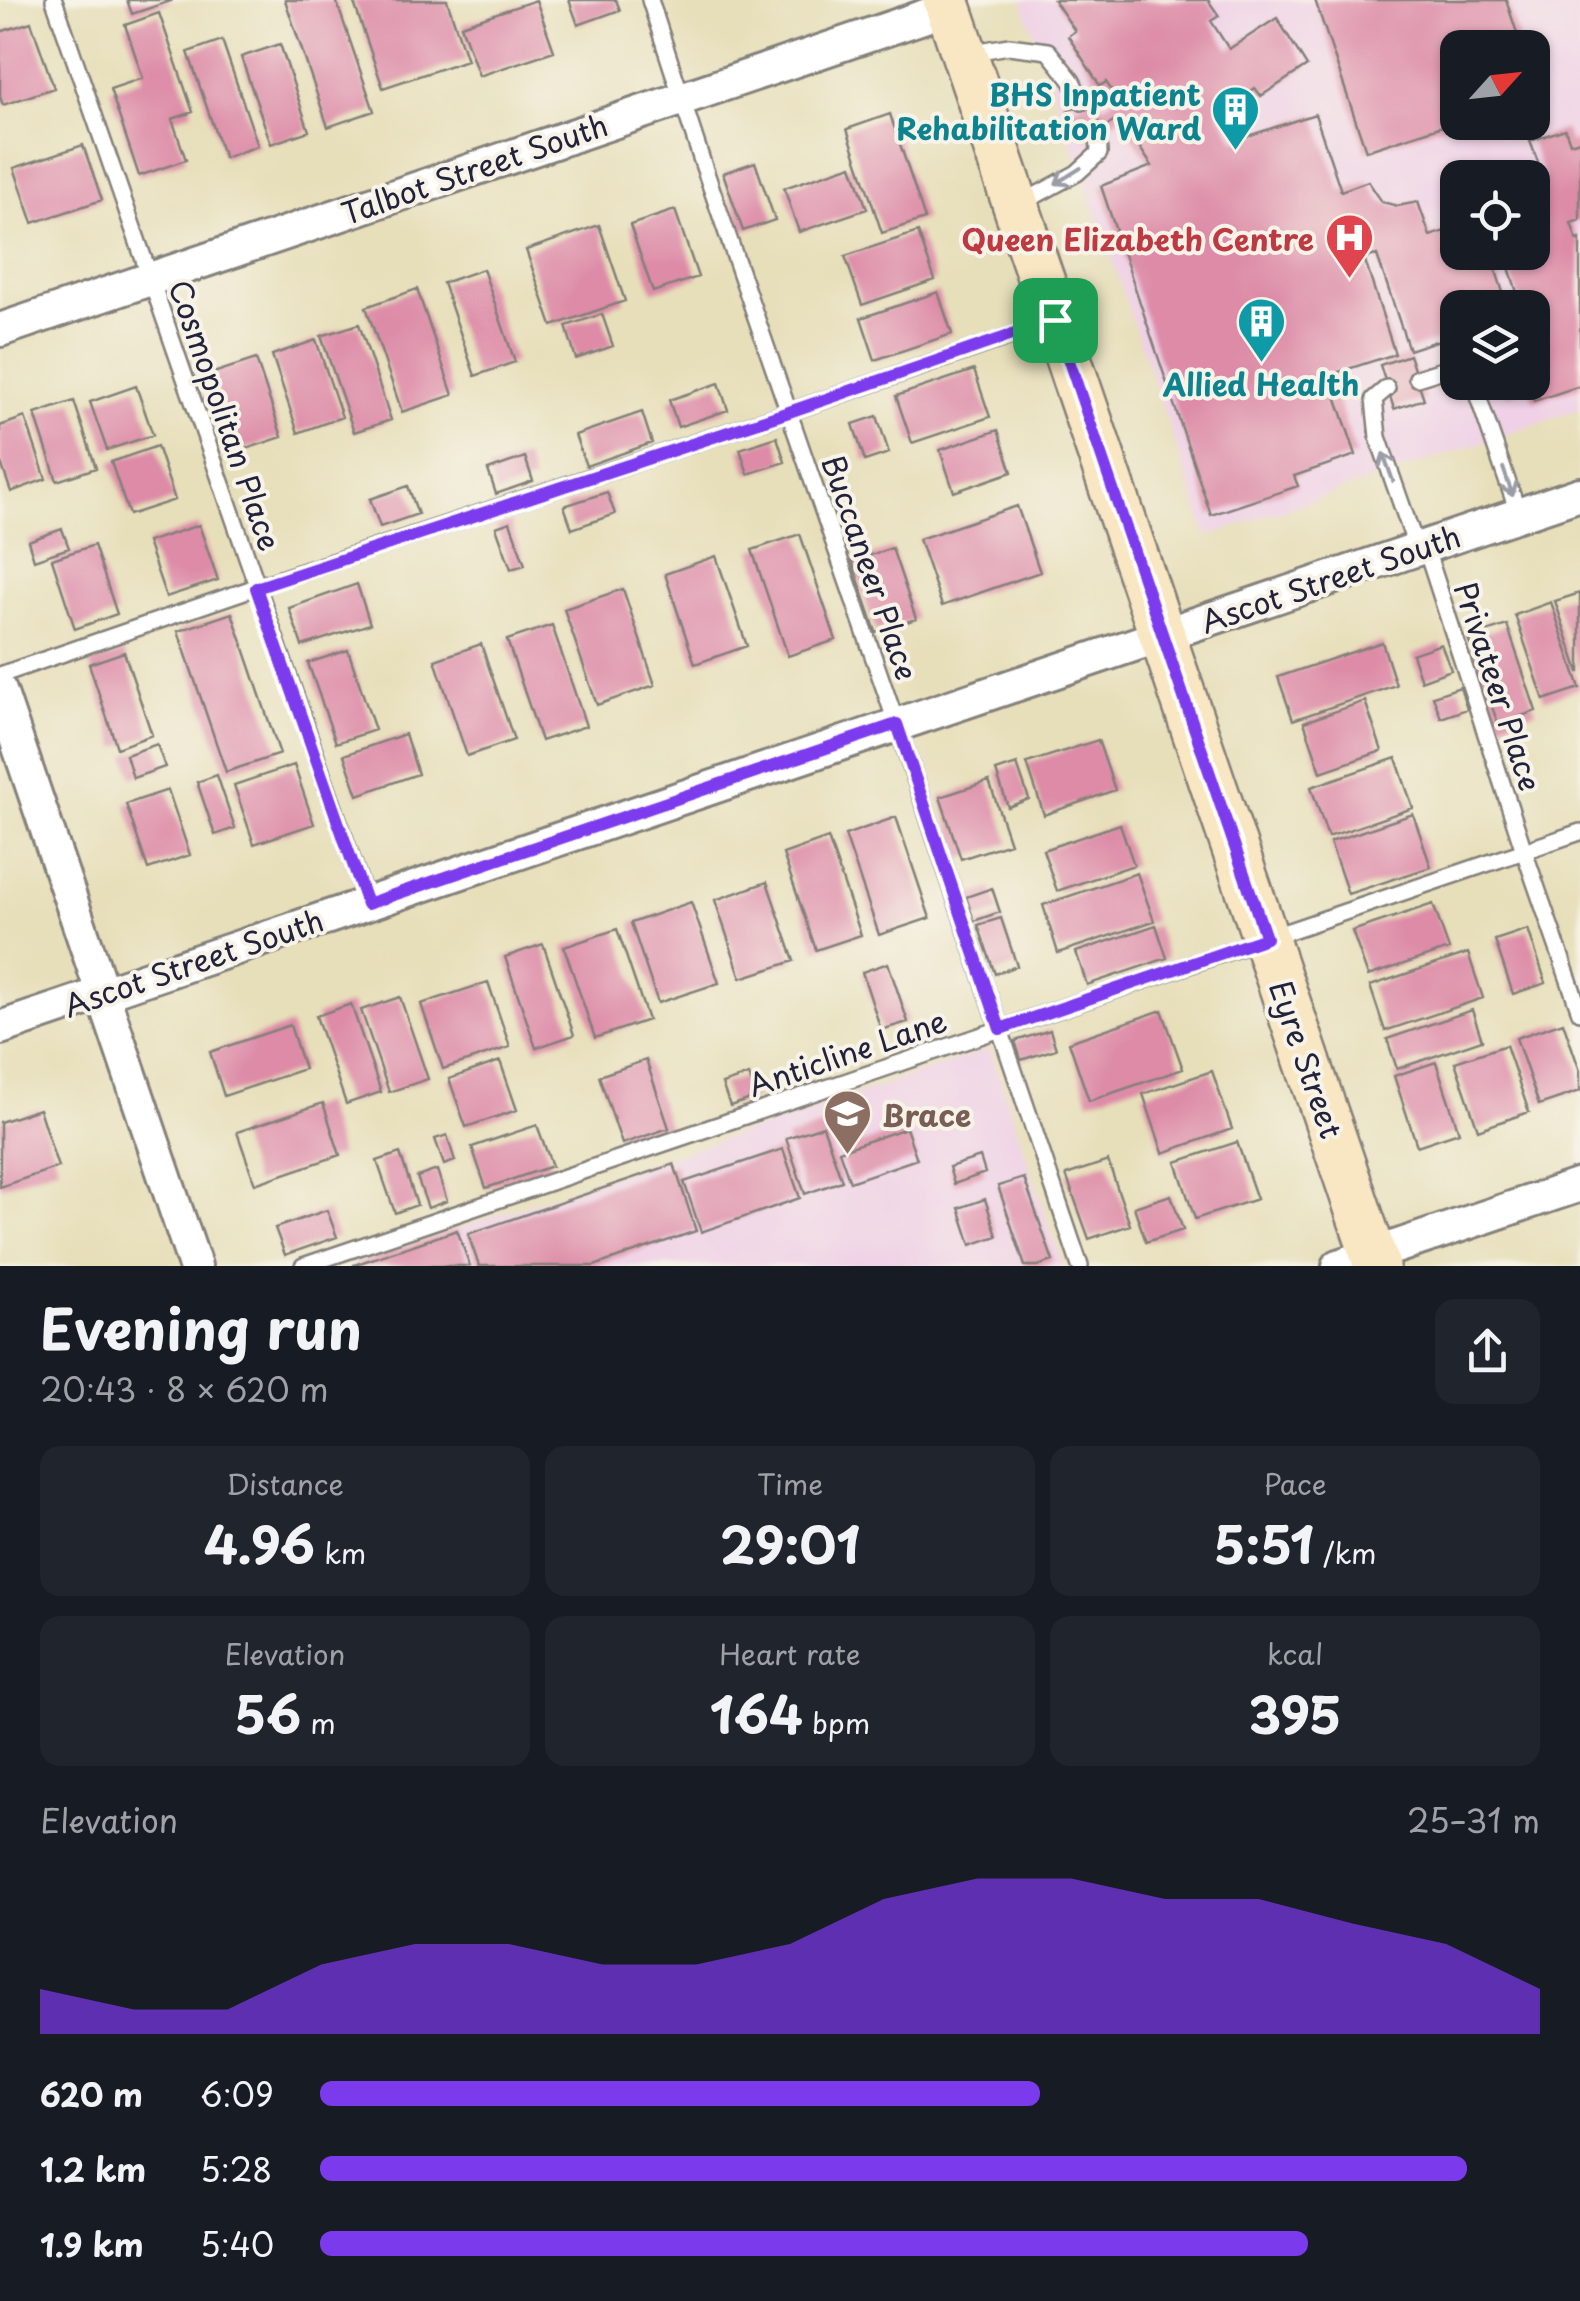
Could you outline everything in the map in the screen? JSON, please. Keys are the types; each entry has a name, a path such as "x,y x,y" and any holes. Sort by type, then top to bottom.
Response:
{"main road":[{"name":"Eyre Street","path":"947,4 1266,938 1363,1262"}],"street":[{"name":"Talbot Street South","path":"0,330 947,4"},
{"name":"Ascot Street South","path":"0,1028 1580,494"},
{"path":"0,691 195,1266"},
{"path":"1363,1262 1580,1184"}],"lane":[{"name":"Cosmopolitan Place","path":"54,0 367,904"},
{"name":"Buccaneer Place","path":"650,0 1080,1266"},
{"path":"964,54 1009,46 1048,50 1072,81 1082,102"},
{"path":"1016,206 1077,172 1099,153 1098,131"},
{"path":"0,676 1055,320"},
{"path":"1418,378 1440,372"},
{"name":"Privateer Place","path":"1387,388 1374,399 1378,436 1421,548 1580,1012"},
{"path":"1479,400 1519,515"},
{"name":"Anticline Lane","path":"302,1266 1580,832"}],"shaded area":[{"name":"Queen Elizabeth Centre","path":"1022,0 1580,0 1580,409 1207,536"},
{"name":"Brace","path":"990,1049 1063,1266 346,1266"}],"building":[{"path":"127,0 170,0 171,1 132,14"},
{"path":"285,0 336,0 374,111 328,127"},
{"path":"353,0 447,0 467,60 383,88"},
{"path":"536,0 554,51 479,76 461,25"},
{"path":"569,0 616,0 620,10 578,25"},
{"path":"1054,0 1208,0 1219,16 1211,21 1229,49 1277,18 1307,66 1261,96 1255,88 1218,112 1236,140 1315,114 1341,191 1368,181 1382,202 1398,206 1418,202 1430,236 1440,233 1440,270 1496,270 1502,290 1440,290 1440,340 1409,350 1377,255 1364,258 1395,354 1329,375 1356,455 1294,476 1298,486 1211,515 1101,186 1152,166 1120,118 1086,139 1068,111 1095,94 1103,106 1116,97 1106,82 1100,86 1068,36 1075,31"},
{"path":"1315,0 1506,0 1516,30 1440,30 1440,127 1366,151"},
{"path":"159,13 193,112 172,119 186,160 139,176 110,89 143,78 125,25"},
{"path":"31,22 54,88 3,105 0,32"},
{"path":"222,40 258,146 224,158 188,52"},
{"path":"280,44 309,131 271,144 241,57"},
{"path":"890,114 925,219 882,233 847,129"},
{"path":"1565,129 1570,143 1580,140 1580,220 1571,223 1577,240 1580,239 1580,386 1550,396 1550,290 1516,290 1510,270 1550,270 1550,160 1537,160 1530,141 1550,140 1550,134"},
{"path":"83,145 102,200 33,223 14,168"},
{"path":"755,162 775,220 743,231 723,173"},
{"path":"852,165 867,209 799,232 784,188"},
{"path":"675,210 698,277 653,292 630,225"},
{"path":"599,225 625,301 552,326 526,250"},
{"path":"918,232 935,280 862,305 845,256"},
{"path":"483,269 515,362 475,376 443,283"},
{"path":"417,289 453,395 402,412 366,307"},
{"path":"938,292 952,334 875,360 861,318"},
{"path":"602,314 613,346 576,359 566,326"},
{"path":"359,324 391,420 354,432 321,336"},
{"path":"316,340 342,417 298,433 272,355"},
{"path":"1409,355 1424,399 1394,409 1380,365"},
{"path":"256,359 282,437 237,452 210,374"},
{"path":"974,370 990,417 912,443 896,396"},
{"path":"719,383 728,410 678,427 669,400"},
{"path":"136,386 153,435 107,450 90,402"},
{"path":"74,401 96,468 57,481 35,414"},
{"path":"642,412 652,443 586,466 575,435"},
{"path":"877,416 889,453 865,461 853,424"},
{"path":"25,417 46,479 11,492 0,460 0,426"},
{"path":"998,430 1012,472 954,492 940,450"},
{"path":"777,437 785,462 748,474 740,449"},
{"path":"157,446 175,500 129,515 111,462"},
{"path":"525,457 533,481 496,494 488,470"},
{"path":"408,486 418,514 380,527 370,499"},
{"path":"607,492 615,514 572,529 564,506"},
{"path":"1017,506 1040,572 942,606 919,539"},
{"path":"510,522 525,565 511,569 496,527"},
{"path":"199,525 218,580 166,597 147,542"},
{"path":"62,529 69,548 34,560 28,541"},
{"path":"800,534 836,640 788,656 752,550"},
{"path":"94,545 117,614 75,629 52,559"},
{"path":"892,548 916,619 876,632 852,561"},
{"path":"716,556 747,646 695,664 665,574"},
{"path":"357,584 370,624 302,646 289,608"},
{"path":"623,589 655,685 597,705 564,609"},
{"path":"1580,593 1580,672 1579,672 1555,601"},
{"path":"1551,602 1580,688 1544,700 1515,615"},
{"path":"232,613 280,754 226,772 178,631"},
{"path":"552,625 586,726 541,741 507,640"},
{"path":"1507,625 1536,711 1498,724 1468,638"},
{"path":"1382,642 1396,685 1293,720 1278,677"},
{"path":"481,644 514,740 467,756 435,660"},
{"path":"1441,644 1451,670 1421,681 1412,654"},
{"path":"348,650 375,730 336,743 308,663"},
{"path":"124,652 152,735 117,748 89,664"},
{"path":"1460,687 1467,709 1441,718 1433,696"},
{"path":"1365,701 1382,751 1321,772 1304,722"},
{"path":"405,734 418,774 358,795 344,755"},
{"path":"1098,740 1115,790 1044,815 1027,763"},
{"path":"157,744 165,767 133,778 126,755"},
{"path":"1396,758 1413,808 1328,837 1311,787"},
{"path":"1017,764 1029,799 1008,807 996,771"},
{"path":"294,765 314,824 254,844 234,785"},
{"path":"217,775 235,828 215,835 197,782"},
{"path":"989,781 1010,843 961,859 940,797"},
{"path":"168,790 190,855 148,869 126,804"},
{"path":"1413,814 1431,867 1348,894 1330,842"},
{"path":"896,817 930,918 879,935 845,835"},
{"path":"1120,824 1134,865 1057,891 1043,850"},
{"path":"828,838 861,935 816,950 783,854"},
{"path":"1137,873 1154,921 1058,953 1043,905"},
{"path":"767,882 794,961 741,978 715,900"},
{"path":"992,888 1000,912 974,921 966,897"},
{"path":"691,902 719,983 658,1003 631,923"},
{"path":"1433,904 1449,949 1368,976 1352,931"},
{"path":"1001,918 1017,966 995,974 978,925"},
{"path":"1156,925 1167,958 1087,985 1076,952"},
{"path":"617,929 648,1020 595,1038 564,947"},
{"path":"1528,929 1546,983 1513,994 1495,940"},
{"path":"543,944 574,1035 536,1048 505,957"},
{"path":"1468,953 1483,998 1385,1031 1370,986"},
{"path":"888,963 908,1022 881,1030 862,972"},
{"path":"488,982 510,1047 443,1069 421,1004"},
{"path":"400,997 428,1079 389,1092 361,1010"},
{"path":"351,1004 381,1092 346,1104 316,1016"},
{"path":"1162,1010 1183,1069 1089,1101 1069,1042"},
{"path":"1472,1010 1482,1040 1397,1069 1387,1039"},
{"path":"1563,1022 1580,1071 1580,1091 1539,1105 1516,1038"},
{"path":"290,1025 304,1069 224,1096 210,1052"},
{"path":"1050,1030 1056,1049 1021,1060 1015,1041"},
{"path":"1506,1045 1529,1112 1478,1130 1455,1062"},
{"path":"646,1060 669,1128 622,1144 599,1076"},
{"path":"500,1061 517,1110 466,1127 449,1079"},
{"path":"1436,1062 1459,1132 1417,1146 1394,1076"},
{"path":"1212,1071 1232,1129 1163,1153 1143,1094"},
{"path":"749,1075 757,1097 730,1106 722,1084"},
{"path":"323,1103 340,1155 255,1184 237,1132"},
{"path":"39,1109 58,1167 0,1187 0,1122"},
{"path":"537,1125 552,1166 486,1188 472,1147"},
{"path":"823,1126 842,1181 805,1194 786,1138"},
{"path":"906,1128 917,1159 850,1182 839,1151"},
{"path":"447,1135 455,1161 444,1165 435,1139"},
{"path":"1237,1142 1257,1199 1195,1219 1176,1162"},
{"path":"783,1149 800,1198 701,1232 684,1182"},
{"path":"400,1153 417,1205 395,1213 377,1161"},
{"path":"980,1157 985,1173 954,1184 949,1167"},
{"path":"1108,1161 1130,1225 1089,1239 1066,1175"},
{"path":"674,1164 696,1231 594,1266 479,1266 468,1234"},
{"path":"437,1170 447,1201 428,1208 417,1177"},
{"path":"1024,1178 1053,1261 1038,1266 1025,1266 998,1186"},
{"path":"1171,1195 1183,1230 1146,1242 1134,1207"},
{"path":"985,1199 997,1236 971,1245 959,1208"},
{"path":"327,1210 337,1237 285,1255 275,1228"},
{"path":"457,1230 470,1266 354,1266 354,1265"}],"place":[{"name":"BHS Inpatient Rehabilitation Ward","path":"1236,152"},
{"name":"Queen Elizabeth Centre","path":"1349,280"},
{"name":"Allied Health","path":"1261,364"},
{"name":"Brace","path":"847,1156"}],"route":[{"path":"1055,320 1266,938 1000,1029 897,724 367,904 256,588 1055,320"}]}
